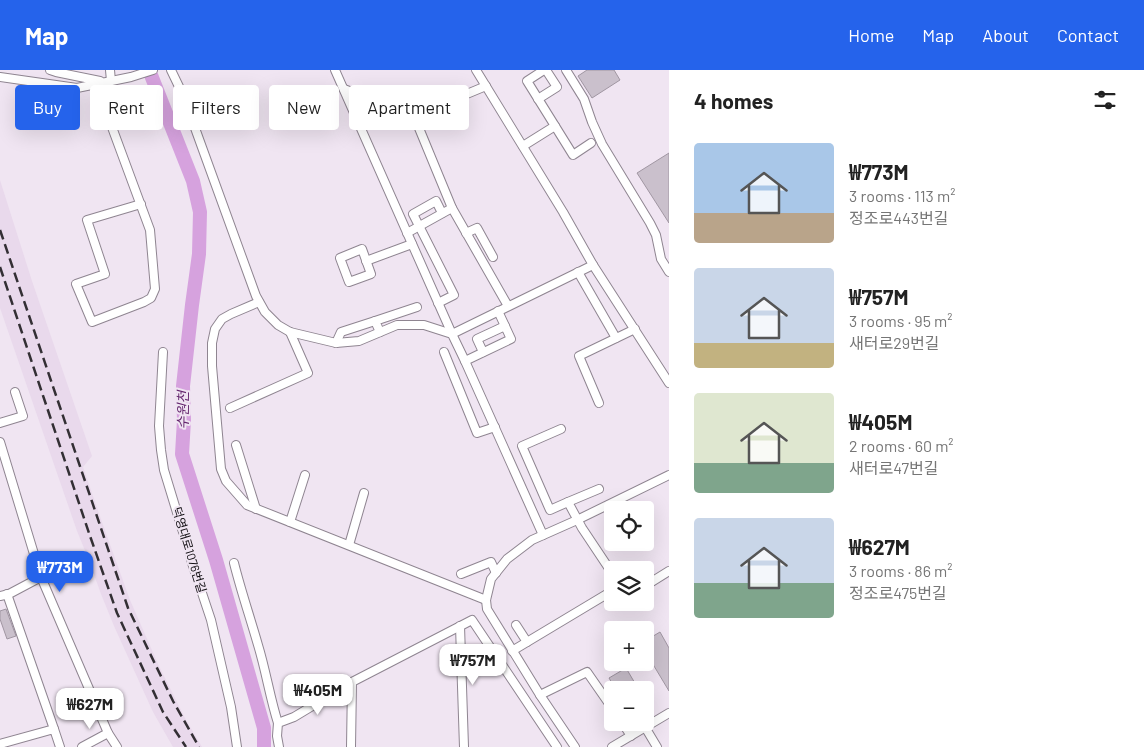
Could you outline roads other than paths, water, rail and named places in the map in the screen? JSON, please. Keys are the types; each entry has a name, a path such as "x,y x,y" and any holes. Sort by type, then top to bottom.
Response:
{"street":[{"path":"50,70 108,82"},
{"path":"108,82 110,70"},
{"path":"0,77 77,88 131,78 153,70"},
{"path":"170,70 183,95 256,296 265,312 278,326 290,332 336,343 359,341 397,325 424,325 452,334 593,265"},
{"path":"336,70 438,303 466,360 543,535"},
{"path":"476,70 593,265 669,383"},
{"path":"538,99 557,87 545,70 526,81 573,154 591,143"},
{"path":"566,70 584,98 602,144 650,223 656,235 661,259 669,272"},
{"path":"96,84 150,230 155,289 151,298 144,302 92,322 76,284 105,274 87,220 140,204"},
{"path":"469,93 486,86"},
{"path":"344,89 349,91"},
{"path":"523,146 555,126"},
{"path":"420,130 452,208 508,306"},
{"path":"438,303 454,295 413,214 436,202 442,213"},
{"path":"407,233 452,208"},
{"path":"466,233 477,228 493,257"},
{"path":"366,261 412,244"},
{"path":"362,249 366,261 371,274 349,282 340,258 362,249"},
{"path":"578,272 616,338"},
{"path":"259,302 222,319 215,329 212,342 212,366 221,470 226,481 247,505 486,600"},
{"path":"336,343 340,332 418,307"},
{"path":"466,360 511,339 498,311"},
{"path":"375,321 380,332"},
{"path":"483,352 477,339 505,326"},
{"path":"599,403 579,356 635,329"},
{"path":"230,408 308,373 290,332"},
{"name":"덕영대로1076번길","path":"163,352 158,426 160,450 164,470 211,620 231,707 237,747"},
{"path":"444,352 477,433 495,427"},
{"path":"0,423 23,416 15,392"},
{"path":"507,453 561,430"},
{"path":"0,442 41,578 108,733 117,747"},
{"path":"236,445 256,509"},
{"path":"522,446 550,510 599,488"},
{"path":"290,522 305,475"},
{"path":"575,747 486,610 486,600 491,579 507,559 532,540 669,475"},
{"path":"349,546 364,493"},
{"path":"568,502 577,520 605,561"},
{"path":"461,574 491,562 496,573"},
{"path":"234,563 267,676 278,723 277,736 279,747"},
{"path":"654,580 669,571"},
{"path":"41,578 5,595 60,747"},
{"path":"512,652 604,596"},
{"path":"278,723 294,717 352,682 472,620 557,747"},
{"path":"516,625 527,642"},
{"path":"460,626 464,747"},
{"path":"540,695 587,672 604,696"},
{"path":"351,747 352,682"},
{"path":"654,722 669,713"},
{"path":"0,744 54,730"},
{"path":"628,731 632,736"},
{"path":"612,747 639,731"},
{"path":"648,731 658,747"},
{"path":"82,747 108,733"}],"waterway":[{"name":"수원천","path":"149,70 193,181 200,212 199,254 183,386 182,454 216,560 264,728 264,747"}],"railway":[{"path":"0,230 128,608 173,701 199,747"},
{"path":"0,267 117,613 163,712 186,747"}]}
